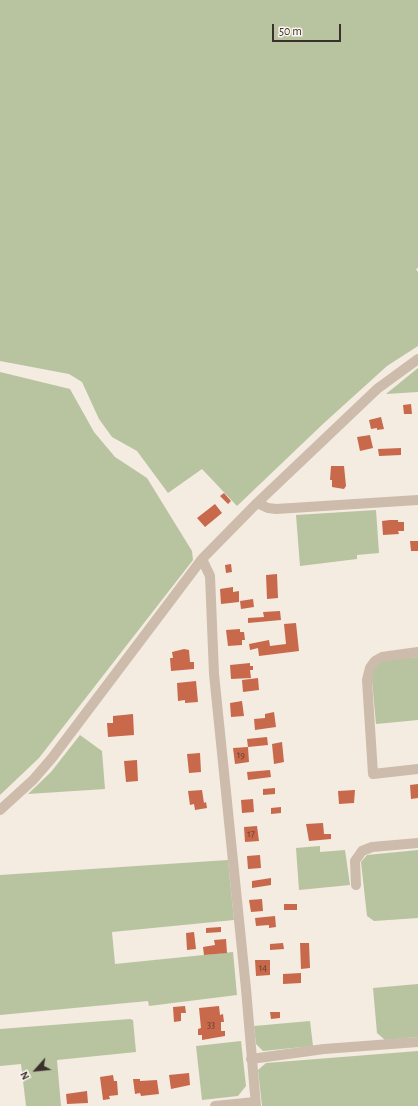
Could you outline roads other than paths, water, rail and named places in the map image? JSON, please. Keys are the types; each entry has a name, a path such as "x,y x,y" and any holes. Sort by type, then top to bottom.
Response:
{"street":[{"path":"0,810 33,780 52,758 202,559 257,503 377,389 418,359"},
{"path":"257,503 268,508 276,509 418,500"},
{"path":"202,559 210,576 214,674 255,1104 215,1106"},
{"path":"418,652 382,657 375,661 370,668 367,680 372,774 418,769"},
{"path":"356,884 355,861 362,851 372,847 418,843"},
{"path":"251,1058 324,1049 418,1042"}]}
